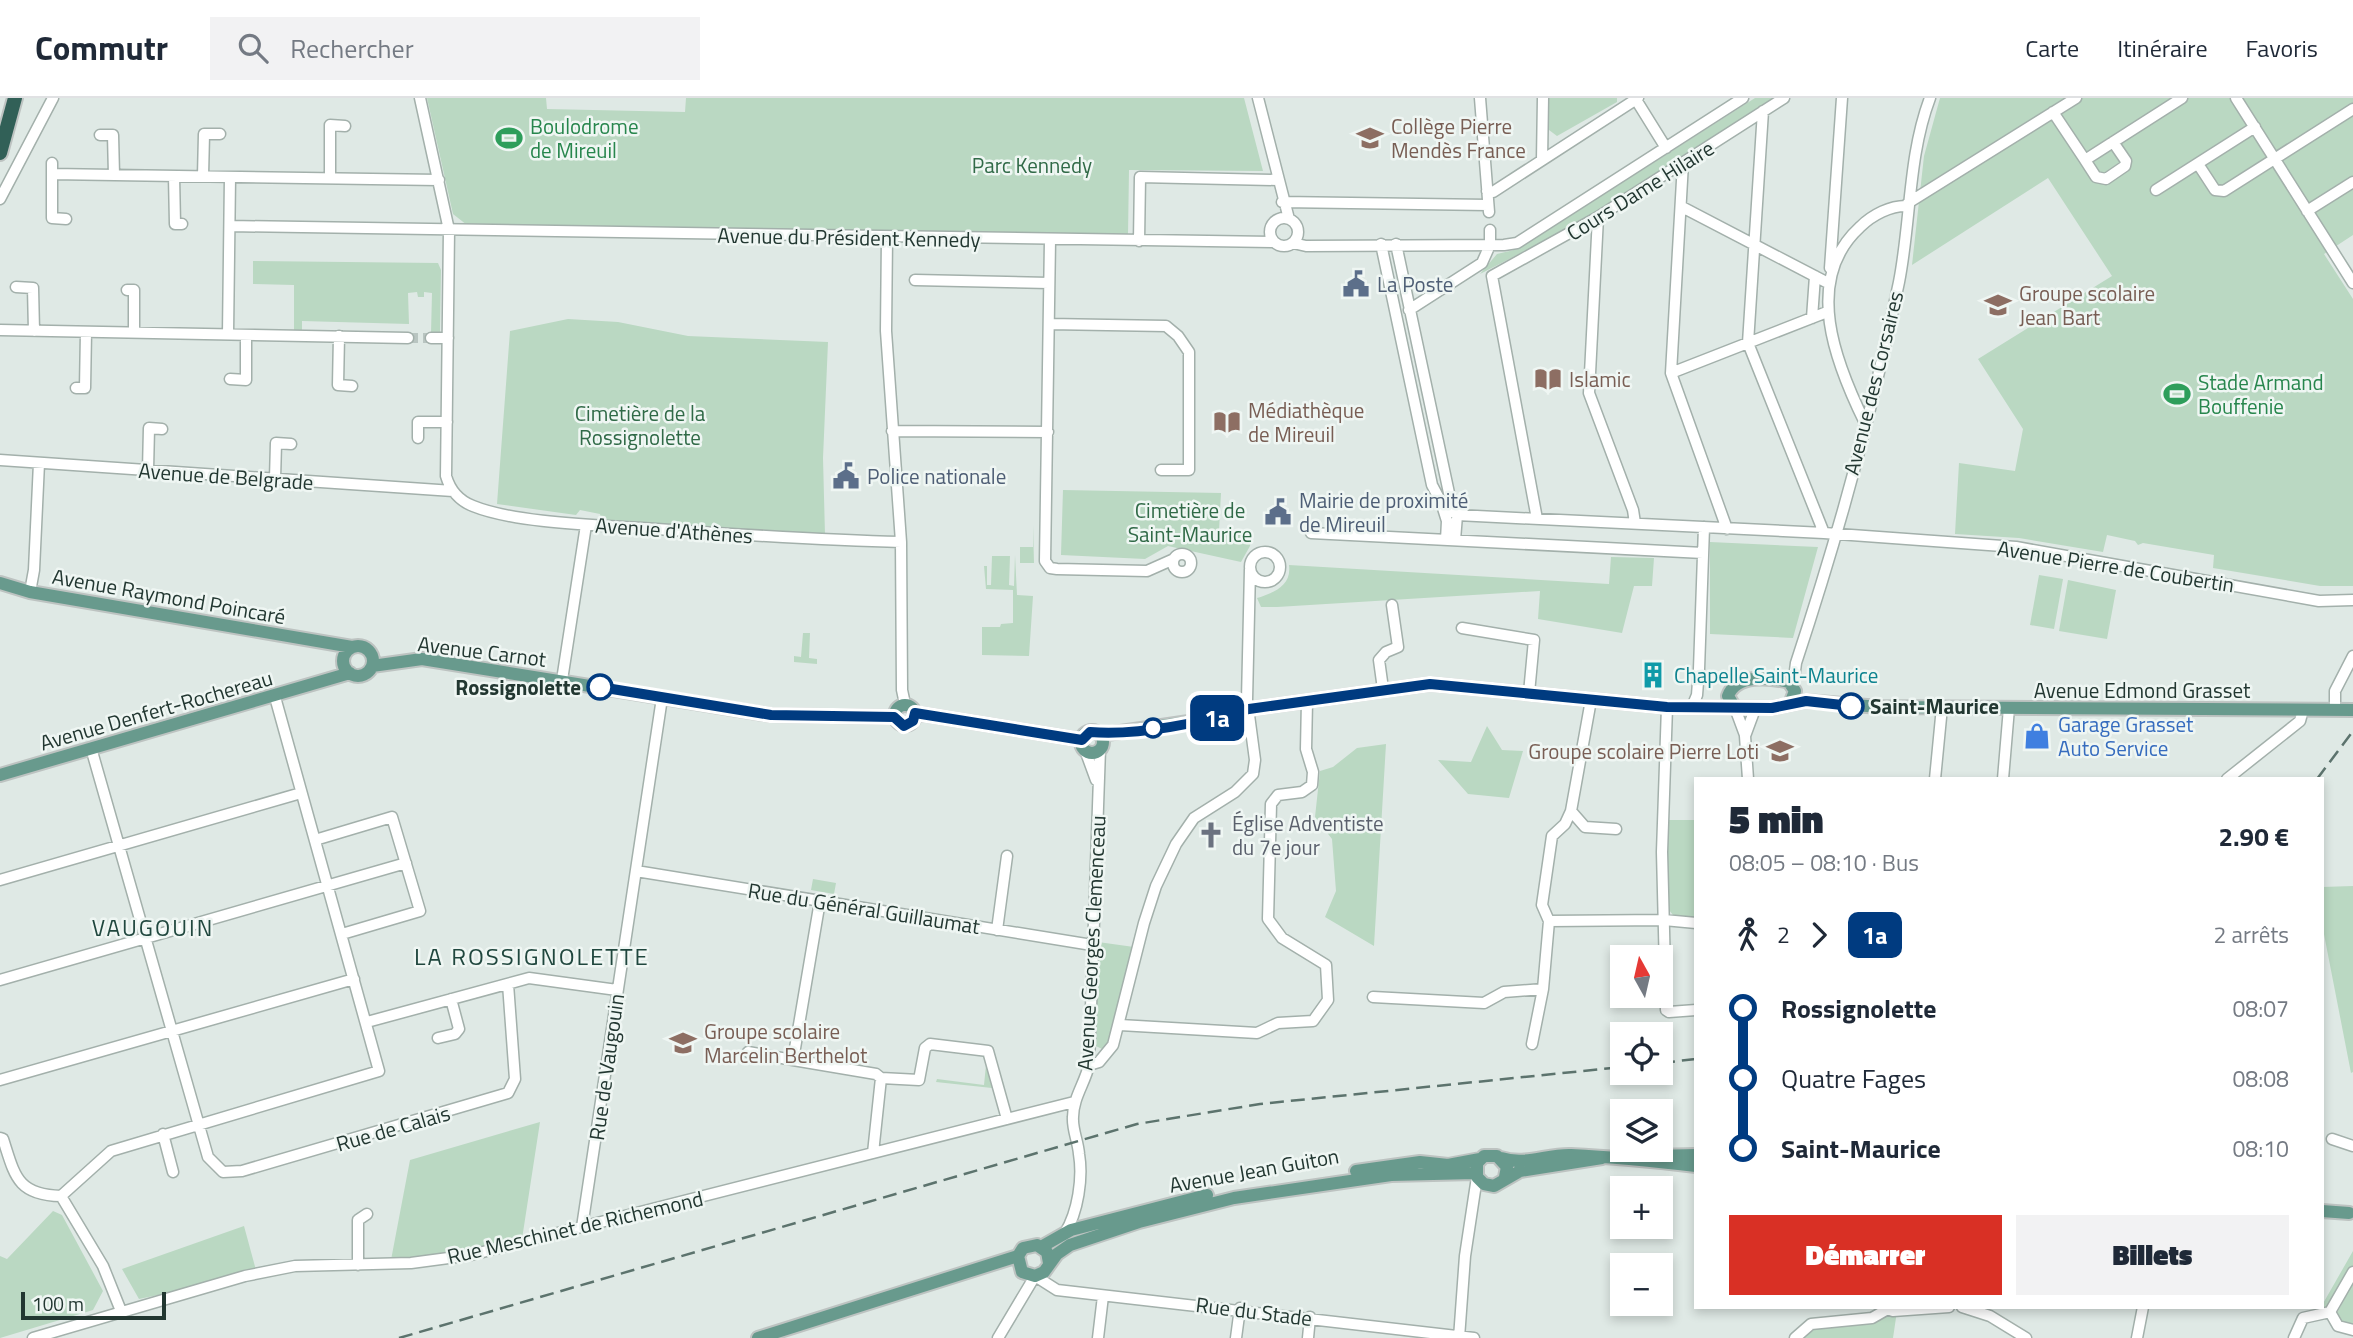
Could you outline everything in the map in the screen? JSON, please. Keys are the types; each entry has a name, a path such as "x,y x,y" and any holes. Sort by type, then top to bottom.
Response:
{"highway":[{"path":"0,153 15,98"}],"main road":[{"name":"Avenue Raymond Poincaré","path":"1,583 30,592 352,647"},
{"path":"331,643 345,665"},
{"name":"Avenue Carnot","path":"352,647 361,646 372,660 422,659 771,715 894,717"},
{"path":"345,665 352,647"},
{"name":"Avenue Denfert-Rochereau","path":"0,775 323,683 345,665 361,675 372,660"},
{"path":"1698,707 1728,696 1731,688 1743,680 1790,686 1806,701"},
{"path":"910,709 913,721 908,725 898,723 894,717 896,708 910,709 1084,745 1091,753 1101,744 1127,733 1223,717 1249,709 1430,684 1667,707 1735,708"},
{"path":"1790,686 1790,704"},
{"path":"1728,696 1735,708"},
{"name":"Avenue Edmond Grasset","path":"1735,708 1755,709 1806,701 1835,706 2353,710"},
{"path":"1084,745 1090,732 1101,744"},
{"path":"1602,1158 1520,1171 1505,1177 1498,1184 1490,1185 1476,1175 1480,1158 1493,1154 1523,1162 1552,1155 1610,1158"},
{"path":"1673,1154 1694,1155"},
{"name":"Avenue Jean Guiton","path":"1020,1265 1027,1245 1041,1247 1075,1224 1255,1185 1420,1162 1448,1165 1480,1158"},
{"path":"1501,1158 1507,1167 1505,1177"},
{"path":"1670,1162 1694,1166"},
{"name":"Avenue Jean Guiton","path":"1044,1269 1065,1248 1139,1222 1265,1192 1391,1175 1476,1175"},
{"path":"2324,1211 2352,1216"},
{"path":"758,1338 993,1264 1044,1269 1048,1255 1041,1247"}],"street":[{"path":"0,200 53,98"},
{"path":"421,98 449,230 446,476 453,491"},
{"path":"1258,98 1284,219 1272,237 1283,246 1293,243 1490,245"},
{"path":"1282,202 1488,208 1479,98"},
{"path":"1542,160 1543,98"},
{"name":"Cours Dame Hilaire","path":"1490,245 1517,243 1743,98"},
{"name":"Cours Dame Hilaire","path":"1537,519 1492,276 1598,217 1784,98"},
{"path":"1842,98 1827,312 1850,393 1865,423"},
{"name":"Avenue des Corsaires","path":"1790,686 1830,533 1873,390 1899,279 1918,142 1930,98"},
{"path":"1829,279 1847,241 1874,216 1908,204 2076,98"},
{"path":"2085,160 2182,98"},
{"path":"2236,98 2353,283"},
{"path":"1487,191 1493,192 1636,99 1665,148"},
{"path":"2198,164 2219,192 2353,109"},
{"path":"1763,111 1748,343 1830,533"},
{"path":"2053,112 2096,177 2106,179 2125,166 2126,160 2113,142"},
{"path":"330,178 330,125 345,126"},
{"path":"2156,191 2255,127"},
{"path":"203,176 204,134 220,134"},
{"path":"100,135 113,135 114,175"},
{"path":"52,163 52,218 66,219"},
{"path":"1683,163 1671,373 1727,528"},
{"path":"52,174 439,180"},
{"path":"174,176 175,224 182,224"},
{"path":"228,334 230,177"},
{"path":"1139,241 1140,177 1277,180"},
{"path":"2307,211 2353,182"},
{"path":"1682,207 1815,276 1829,279"},
{"path":"1598,217 1589,393 1633,510 1635,523"},
{"path":"1284,219 1296,224 1298,233 1293,243"},
{"name":"Avenue du Président Kennedy","path":"230,226 1248,243 1272,237"},
{"path":"1409,310 1482,263 1490,245 1490,230"},
{"path":"1298,233 1327,244"},
{"path":"887,237 886,331 901,542 902,690 910,709"},
{"path":"1832,238 1847,241"},
{"path":"1050,240 1045,561 1050,568 1057,569 1147,571 1174,559"},
{"path":"1381,244 1432,485 1442,504 1451,540"},
{"path":"1396,244 1449,494 1462,515"},
{"path":"1812,318 1815,276"},
{"path":"915,280 1049,283"},
{"path":"16,287 33,288 34,331"},
{"path":"127,290 134,290 134,333"},
{"path":"1671,373 1827,312"},
{"path":"1049,324 1166,326 1178,336 1189,352 1189,470 1161,470"},
{"path":"0,331 408,338"},
{"path":"76,388 85,388 86,332"},
{"path":"230,380 246,380 246,335"},
{"path":"339,336 338,385 352,386"},
{"path":"431,338 448,338"},
{"path":"1850,393 1873,390"},
{"path":"418,438 418,422 447,422"},
{"path":"148,470 149,428 162,429"},
{"path":"892,431 1048,432"},
{"path":"275,479 276,443 291,444"},
{"name":"Avenue de Belgrade","path":"0,460 453,491"},
{"path":"30,592 34,570 39,463"},
{"name":"Avenue d'Athènes","path":"453,491 471,506 586,525 811,540 901,542"},
{"path":"1442,504 1462,515"},
{"path":"1451,540 1462,515"},
{"name":"Avenue Pierre de Coubertin","path":"1462,515 1830,533 2030,548 2319,601 2353,600"},
{"path":"562,680 586,525"},
{"path":"1698,707 1704,527"},
{"path":"1311,533 1703,553"},
{"path":"1089,1065 1098,1062 1107,1054 1120,1025 1144,923 1156,886 1176,844 1194,818 1235,792 1252,774 1255,760 1249,709 1250,569"},
{"path":"1383,690 1379,660 1386,652 1398,647 1392,605"},
{"path":"1461,628 1534,640 1529,693"},
{"path":"2335,710 2335,691 2353,656"},
{"path":"0,1127 17,1180 29,1191 43,1196 61,1196 111,1151 379,1071 275,697"},
{"name":"Rue de Vaugouin","path":"582,1227 662,698"},
{"path":"1532,1044 1543,989 1549,921 1542,905 1552,835 1564,824 1571,811 1591,700"},
{"path":"1120,1025 1257,1033 1278,1023 1313,1021 1326,1005 1326,965 1282,939 1266,911 1271,804 1279,795 1302,792 1311,785 1313,772 1306,749 1307,701"},
{"path":"1667,707 1662,838 1666,1010 1694,1010"},
{"path":"1935,777 1942,707"},
{"path":"1735,708 1745,736 1748,777"},
{"path":"2003,777 2009,708"},
{"path":"1745,736 1755,709"},
{"path":"2229,777 2300,720 2304,710"},
{"name":"Avenue Georges Clemenceau","path":"1075,1224 1081,1169 1073,1120 1074,1102 1089,1065 1101,744"},
{"name":"Avenue Georges Clemenceau","path":"1084,745 1098,788"},
{"name":"Rue de Calais","path":"91,748 198,1124 210,1161 223,1172 235,1173 504,1095 512,1089 515,1079 508,984"},
{"path":"0,880 301,793"},
{"path":"1571,811 1585,827 1616,829"},
{"path":"316,840 392,817 420,911 342,934"},
{"path":"997,930 1007,856"},
{"path":"0,980 406,863"},
{"name":"Rue du Général Guillaumat","path":"636,871 1092,946"},
{"path":"793,1060 820,901"},
{"path":"1549,921 1664,920 1694,923"},
{"path":"367,1022 540,977 617,990"},
{"path":"0,1080 355,979"},
{"path":"1373,997 1484,1003 1504,992 1543,989"},
{"path":"438,1038 455,1034 459,1029 451,999"},
{"path":"748,1052 876,1074 881,1078 919,1080 925,1048 930,1044 984,1050 990,1055 1007,1119"},
{"path":"873,1153 881,1078"},
{"name":"Rue Meschinet de Richemond","path":"33,1338 245,1276 295,1266 411,1263 471,1255 1074,1102"},
{"path":"163,1135 173,1172"},
{"path":"2332,1139 2353,1146"},
{"path":"1459,1337 1465,1256 1476,1175"},
{"path":"1474,1202 1490,1185"},
{"path":"61,1196 103,1266 121,1311"},
{"path":"358,1265 358,1220 367,1214"},
{"path":"1065,1248 1069,1241 1080,1237 1075,1224"},
{"path":"1020,1265 1026,1291"},
{"path":"998,1338 1026,1291 1044,1269"},
{"name":"Rue du Stade","path":"1044,1269 1057,1290 1240,1308 1433,1336 1474,1338"},
{"path":"2294,1338 2302,1318 2330,1312 2353,1272"},
{"path":"1098,1338 1102,1296"},
{"path":"1236,1338 1240,1308"},
{"path":"1795,1338 1811,1324 1872,1318 1885,1309"},
{"path":"1968,1309 1990,1316 2026,1338"},
{"path":"2137,1338 2143,1309"},
{"path":"2330,1312 2339,1326 2353,1330"},
{"path":"1308,1338 1310,1317"}],"green space":[{"name":"Parc Kennedy","path":"427,98 546,98 547,109 685,112 686,98 1244,98 1263,171 1129,170 1128,234 467,225 453,214"},
{"path":"1549,98 1617,98 1617,102 1557,136 1549,130"},
{"path":"1755,98 1778,98 1543,247 1520,258 1517,255 1480,274 1497,254 1518,249"},
{"name":"Stade Armand Bouffenie","path":"1940,98 2353,98 2353,235 2324,254 2353,299 2353,586 2320,586 2213,568 2214,555 2143,543 2138,545 2135,541 2107,535 2103,552 2019,538 1955,534 1959,463 2015,471 2023,429 1978,359 2112,276 2048,178 1912,265 1924,156"},
{"path":"253,261 438,263 441,270 440,332 431,333 432,293 424,292 424,297 418,297 417,292 408,293 409,324 302,321 302,331 294,331 294,285 253,284"},
{"name":"Cimetière de la Rossignolette","path":"568,319 618,322 688,336 828,342 823,458 825,535 601,520 600,514 580,510 576,515 497,504 510,331"},
{"name":"Cimetière de Saint-Maurice","path":"1063,490 1221,493 1219,531 1252,533 1250,546 1241,562 1168,546 1145,559 1061,555"},
{"path":"1033,525 1034,563 1020,563 1020,547 1033,547"},
{"path":"1710,542 1818,547 1793,638 1710,634"},
{"path":"1015,555 1017,595 1033,596 1029,656 982,655 982,627 1000,627 1001,624 1013,623 1013,590 986,589 984,566 987,566 987,585 991,585 992,556 1010,556 1009,585 1014,586"},
{"path":"1611,557 1654,558 1652,586 1634,586 1622,633 1538,619 1540,591 1277,607 1261,607 1257,598 1275,591 1284,583 1288,578 1289,565 1609,584"},
{"path":"2039,575 2063,579 2054,629 2030,625"},
{"path":"2068,580 2116,590 2107,639 2059,631"},
{"path":"803,633 810,633 809,658 817,659 817,664 794,662 794,656 801,657"},
{"path":"1487,726 1502,750 1523,751 1509,798 1468,794 1438,760 1471,762"},
{"path":"1386,744 1374,946 1325,917 1336,891 1332,839 1315,817 1320,771 1333,767 1357,748"},
{"path":"1667,820 1694,820 1694,919 1673,915 1669,910"},
{"path":"813,879 836,883 834,894 811,890"},
{"path":"2353,886 2351,1073 2324,934 2324,887"},
{"path":"1098,942 1134,947 1111,1040 1102,1049 1096,1046"},
{"path":"986,1065 992,1088 936,1082 937,1079 984,1085"},
{"path":"540,1122 522,1239 467,1251 391,1260 410,1160"},
{"path":"53,1211 62,1215 103,1291 93,1310 0,1338 0,1256 7,1259"},
{"path":"244,1226 257,1274 139,1299 122,1269"},
{"path":"2353,1251 2353,1272 2330,1312 2317,1314 2320,1309 2324,1309 2324,1302"},
{"path":"2353,1283 2353,1330 2338,1326 2337,1313"},
{"path":"1897,1311 1893,1338 1795,1338 1811,1324"}],"tunnel":[{"path":"408,338 431,338"}],"railway":[{"path":"2318,777 2353,731"},
{"path":"1673,1062 1694,1059"},
{"path":"399,1338 1137,1124 1260,1104 1610,1068"}],"bus line":[{"name":"1a","path":"600,687 771,715 863,719 894,717 904,726 913,721 915,713 1082,740 1084,735 1090,732 1100,735 1127,733 1223,717 1255,708 1430,684 1667,707 1772,708 1806,701 1851,706"}],"place":[{"name":"Boulodrome de Mireuil","path":"509,138"},
{"name":"Collège Pierre Mendès France","path":"1370,138"},
{"name":"La Poste","path":"1356,284"},
{"name":"Groupe scolaire Jean Bart","path":"1998,305"},
{"name":"Islamic","path":"1548,379"},
{"name":"Stade Armand Bouffenie","path":"2177,394"},
{"name":"Médiathèque de Mireuil","path":"1227,422"},
{"name":"Police nationale","path":"846,476"},
{"name":"Mairie de proximité de Mireuil","path":"1278,512"},
{"name":"Chapelle Saint-Maurice","path":"1653,675"},
{"name":"Rossignolette","path":"600,687"},
{"name":"Saint-Maurice","path":"1851,706"},
{"name":"Garage Grasset Auto Service","path":"2037,736"},
{"name":"Groupe scolaire Pierre Loti","path":"1780,751"},
{"name":"Église Adventiste du 7e jour","path":"1211,835"},
{"name":"Groupe scolaire Marcelin Berthelot","path":"683,1043"}],"district":[{"name":"VAUGOUIN","path":"153,927"},
{"name":"LA ROSSIGNOLETTE","path":"532,956"}]}
